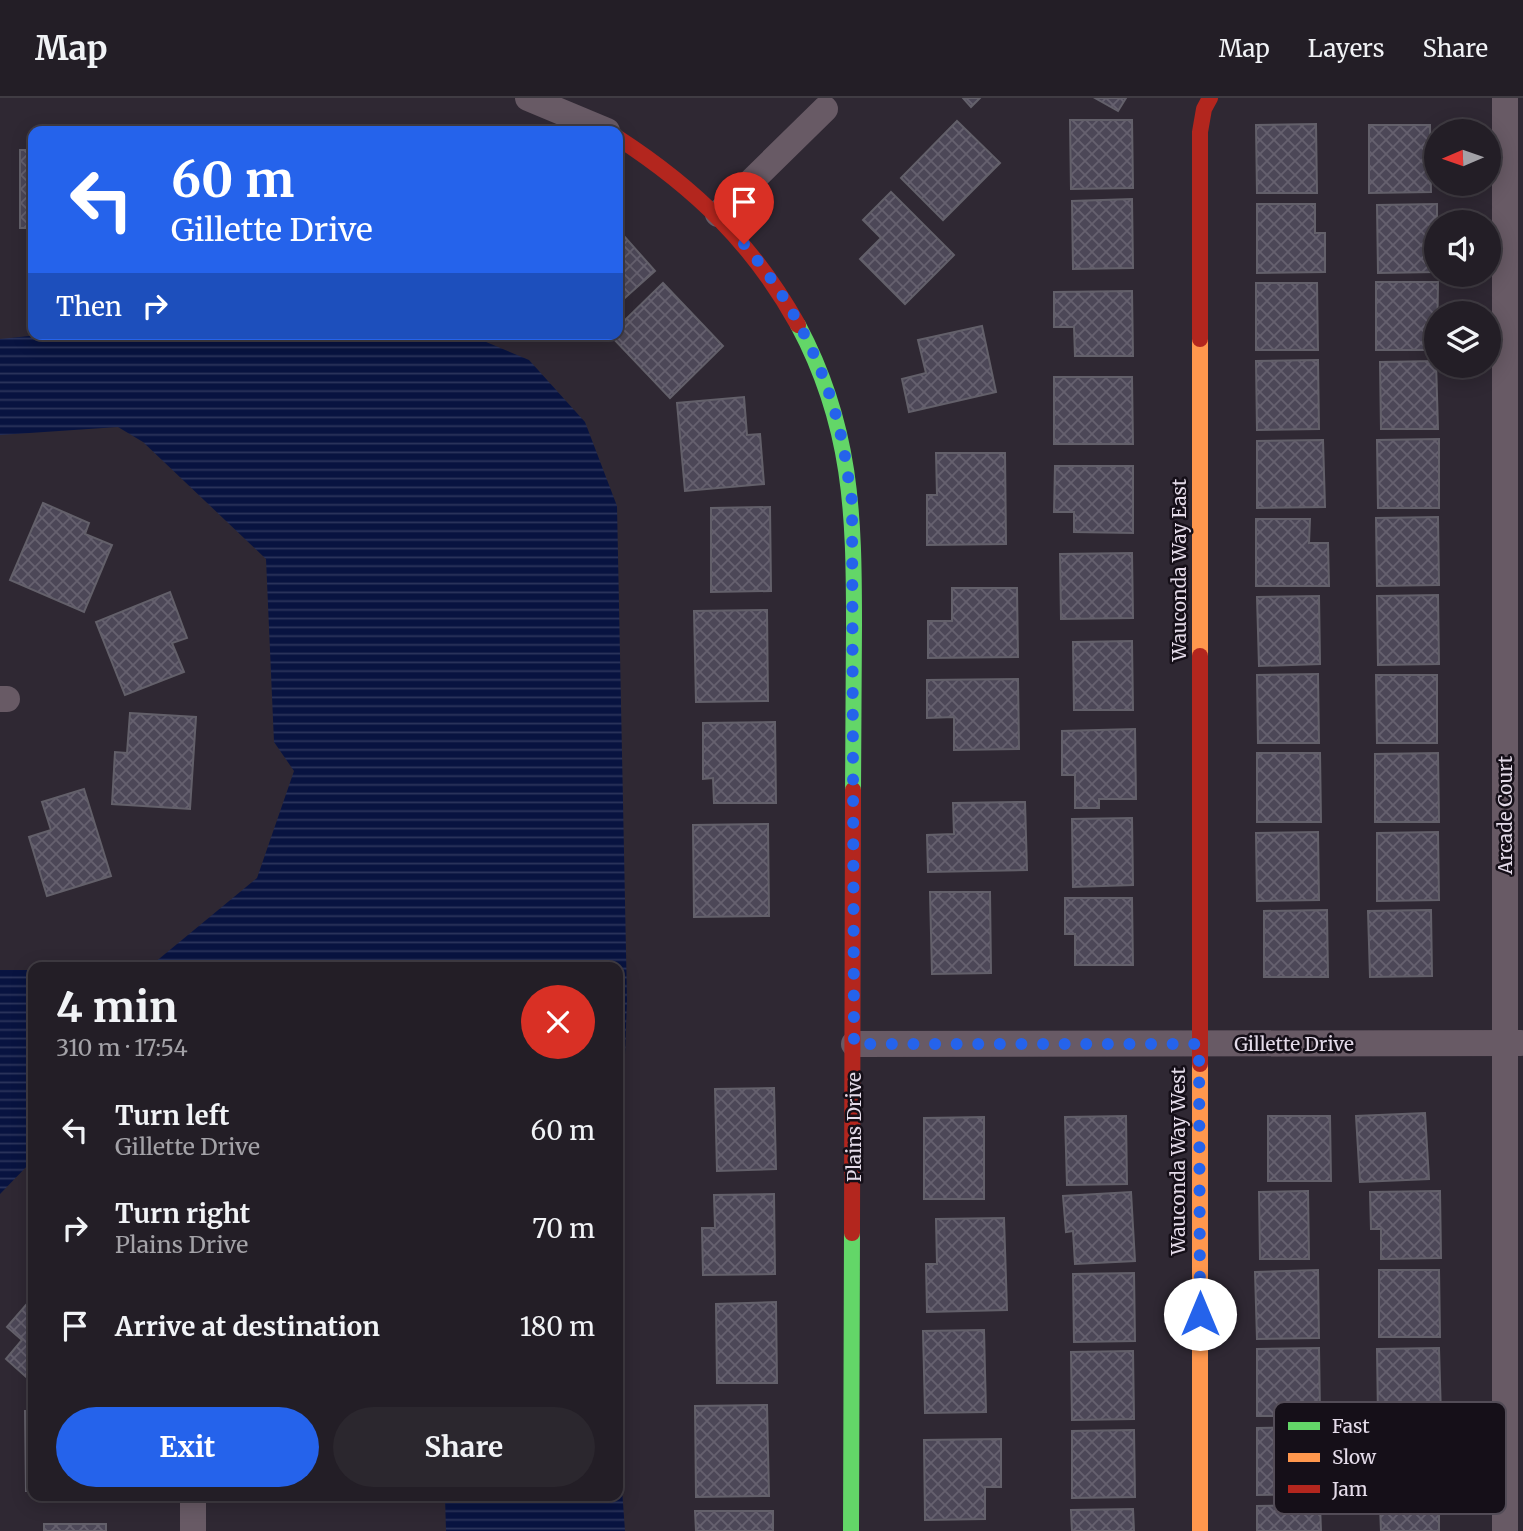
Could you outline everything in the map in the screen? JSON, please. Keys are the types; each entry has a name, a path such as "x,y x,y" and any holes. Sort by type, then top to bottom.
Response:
{"street":[{"path":"528,98 595,126"},
{"name":"Wauconda Way East","path":"1199,1044 1200,132 1204,109 1210,98"},
{"name":"Arcade Court","path":"1506,98 1514,1043 1506,1477"},
{"path":"718,214 825,109"},
{"name":"Plains Drive","path":"623,141 674,175 718,214 757,258 782,295 813,353 838,425 848,475 854,545 852,1531"},
{"name":"Gillette Drive","path":"854,1044 1514,1043"},
{"name":"Wauconda Way West","path":"1199,1044 1200,1531"},
{"path":"192,1501 193,1531"}],"shaded area":[{"path":"28,336 28,340 481,340 529,360 585,422 617,506 627,1000 623,1109 623,962 155,962 257,878 294,771 274,742 266,559 143,442 118,427 0,435 0,339"},
{"path":"0,970 28,970 28,1165 0,1194"},
{"path":"445,1501 623,1501 625,1531 446,1531"}],"building":[{"path":"963,98 980,98 971,107"},
{"path":"1095,98 1126,98 1118,111"},
{"path":"1070,120 1132,120 1133,188 1071,189"},
{"path":"957,121 1000,163 943,220 901,178"},
{"path":"1316,124 1317,193 1257,193 1256,125"},
{"path":"1369,125 1424,125 1424,192 1369,193"},
{"path":"20,150 28,150 28,228 20,228"},
{"path":"891,192 954,255 905,304 860,259 881,238 863,220"},
{"path":"1132,199 1133,268 1073,269 1072,201"},
{"path":"1257,204 1315,204 1315,233 1325,233 1325,272 1257,273"},
{"path":"1437,204 1437,210 1424,210 1424,272 1378,273 1377,205"},
{"path":"623,235 655,271 623,300"},
{"path":"1376,282 1424,282 1424,287 1438,287 1438,301 1424,301 1424,350 1376,350"},
{"path":"663,283 723,346 670,398 615,340 623,340 623,322"},
{"path":"1256,283 1317,283 1318,350 1256,350"},
{"path":"1132,291 1133,356 1075,356 1074,327 1054,327 1054,292"},
{"path":"982,326 996,392 909,412 902,379 926,373 918,340"},
{"path":"1318,360 1319,429 1257,430 1256,361"},
{"path":"1424,361 1424,378 1436,378 1438,429 1381,429 1380,362"},
{"path":"1054,377 1132,377 1133,444 1054,444"},
{"path":"744,397 747,435 760,434 764,484 685,491 677,403"},
{"path":"1439,439 1439,508 1378,508 1377,440"},
{"path":"1323,440 1325,507 1257,508 1257,441"},
{"path":"936,453 1005,453 1006,544 927,545 927,495 937,495"},
{"path":"1055,466 1133,466 1133,533 1074,532 1074,512 1054,512"},
{"path":"43,503 89,523 85,534 112,545 84,612 10,580"},
{"path":"770,507 771,591 711,592 711,508"},
{"path":"1438,517 1439,585 1377,586 1376,518"},
{"path":"1256,519 1310,519 1309,543 1328,543 1329,586 1256,586"},
{"path":"1132,553 1133,618 1061,619 1060,554"},
{"path":"952,588 1017,588 1018,657 928,658 928,621 952,621"},
{"path":"170,592 187,638 172,643 184,672 125,695 96,622"},
{"path":"1438,595 1439,664 1378,665 1377,596"},
{"path":"1319,596 1320,664 1259,666 1257,597"},
{"path":"767,610 768,701 696,702 694,611"},
{"path":"1132,641 1133,710 1074,710 1073,642"},
{"path":"1318,674 1319,743 1258,743 1257,675"},
{"path":"1376,675 1437,675 1437,743 1377,743"},
{"path":"1018,679 1019,749 954,750 954,717 927,718 927,680"},
{"path":"130,713 196,717 190,809 112,804 115,752 127,753"},
{"path":"775,722 776,803 714,803 713,778 703,779 703,723"},
{"path":"1135,729 1136,799 1099,799 1099,808 1075,808 1075,775 1062,775 1062,731"},
{"path":"1257,753 1320,753 1321,822 1257,822"},
{"path":"1438,753 1439,822 1375,822 1375,754"},
{"path":"84,789 111,876 47,896 29,837 51,830 42,802"},
{"path":"1025,802 1027,870 928,872 927,835 954,834 953,803"},
{"path":"1132,818 1133,885 1073,887 1072,819"},
{"path":"768,824 769,916 694,917 693,825"},
{"path":"1318,832 1319,900 1257,901 1256,833"},
{"path":"1438,832 1439,900 1377,901 1377,833"},
{"path":"930,892 990,892 991,973 932,974"},
{"path":"1065,898 1132,898 1133,965 1075,965 1075,934 1065,934"},
{"path":"1327,910 1328,977 1264,977 1264,911"},
{"path":"1431,910 1432,976 1370,977 1368,911"},
{"path":"774,1088 776,1169 717,1171 715,1089"},
{"path":"1425,1113 1429,1179 1360,1182 1356,1116"},
{"path":"1126,1116 1127,1184 1067,1185 1065,1117"},
{"path":"1268,1116 1330,1116 1331,1181 1268,1181"},
{"path":"984,1117 984,1199 924,1199 924,1118"},
{"path":"1308,1191 1309,1259 1260,1259 1259,1192"},
{"path":"1440,1191 1441,1258 1381,1259 1381,1229 1371,1229 1370,1192"},
{"path":"1131,1192 1135,1261 1075,1264 1073,1231 1066,1232 1063,1196"},
{"path":"774,1194 775,1274 703,1275 702,1228 715,1228 714,1195"},
{"path":"1004,1218 1007,1310 927,1312 926,1264 937,1264 936,1219"},
{"path":"1318,1270 1319,1338 1257,1339 1255,1272"},
{"path":"1379,1270 1439,1270 1440,1337 1379,1337"},
{"path":"1134,1273 1135,1341 1074,1342 1073,1274"},
{"path":"776,1302 777,1383 717,1383 716,1304"},
{"path":"28,1303 28,1379 6,1359 22,1340 7,1327"},
{"path":"984,1330 986,1412 925,1413 923,1331"},
{"path":"1319,1348 1320,1402 1274,1402 1274,1416 1257,1416 1257,1349"},
{"path":"1439,1348 1441,1402 1378,1402 1377,1349"},
{"path":"1133,1351 1134,1419 1072,1420 1071,1352"},
{"path":"767,1405 769,1496 696,1497 695,1406"},
{"path":"25,1411 28,1411 28,1491"},
{"path":"1257,1428 1274,1428 1274,1495 1257,1495"},
{"path":"1134,1430 1135,1497 1072,1498 1072,1431"},
{"path":"1001,1439 1001,1487 985,1487 985,1519 925,1520 924,1440"},
{"path":"1257,1506 1274,1506 1274,1514 1320,1514 1321,1531 1257,1531"},
{"path":"1133,1509 1134,1531 1072,1531 1071,1510"},
{"path":"695,1511 773,1511 773,1531 696,1531"},
{"path":"1380,1514 1439,1514 1439,1531 1381,1531"},
{"path":"44,1524 106,1524 106,1531 44,1531"}],"traffic: fast":[{"path":"798,325 830,399 851,508 854,584 853,790"},
{"path":"851,1531 852,1233"}],"traffic: slow":[{"path":"1200,339 1200,656"},
{"path":"1200,1064 1200,1531"}],"traffic: jam":[{"path":"1200,339 1200,132 1204,109 1210,98"},
{"path":"623,141 697,198 742,243 781,296 798,325"},
{"path":"1200,656 1200,1064"},
{"path":"852,1233 853,790"}],"route":[{"path":"744,244 782,295 813,353 829,393 841,436 852,501 854,1044 1199,1044 1200,1314"}]}
